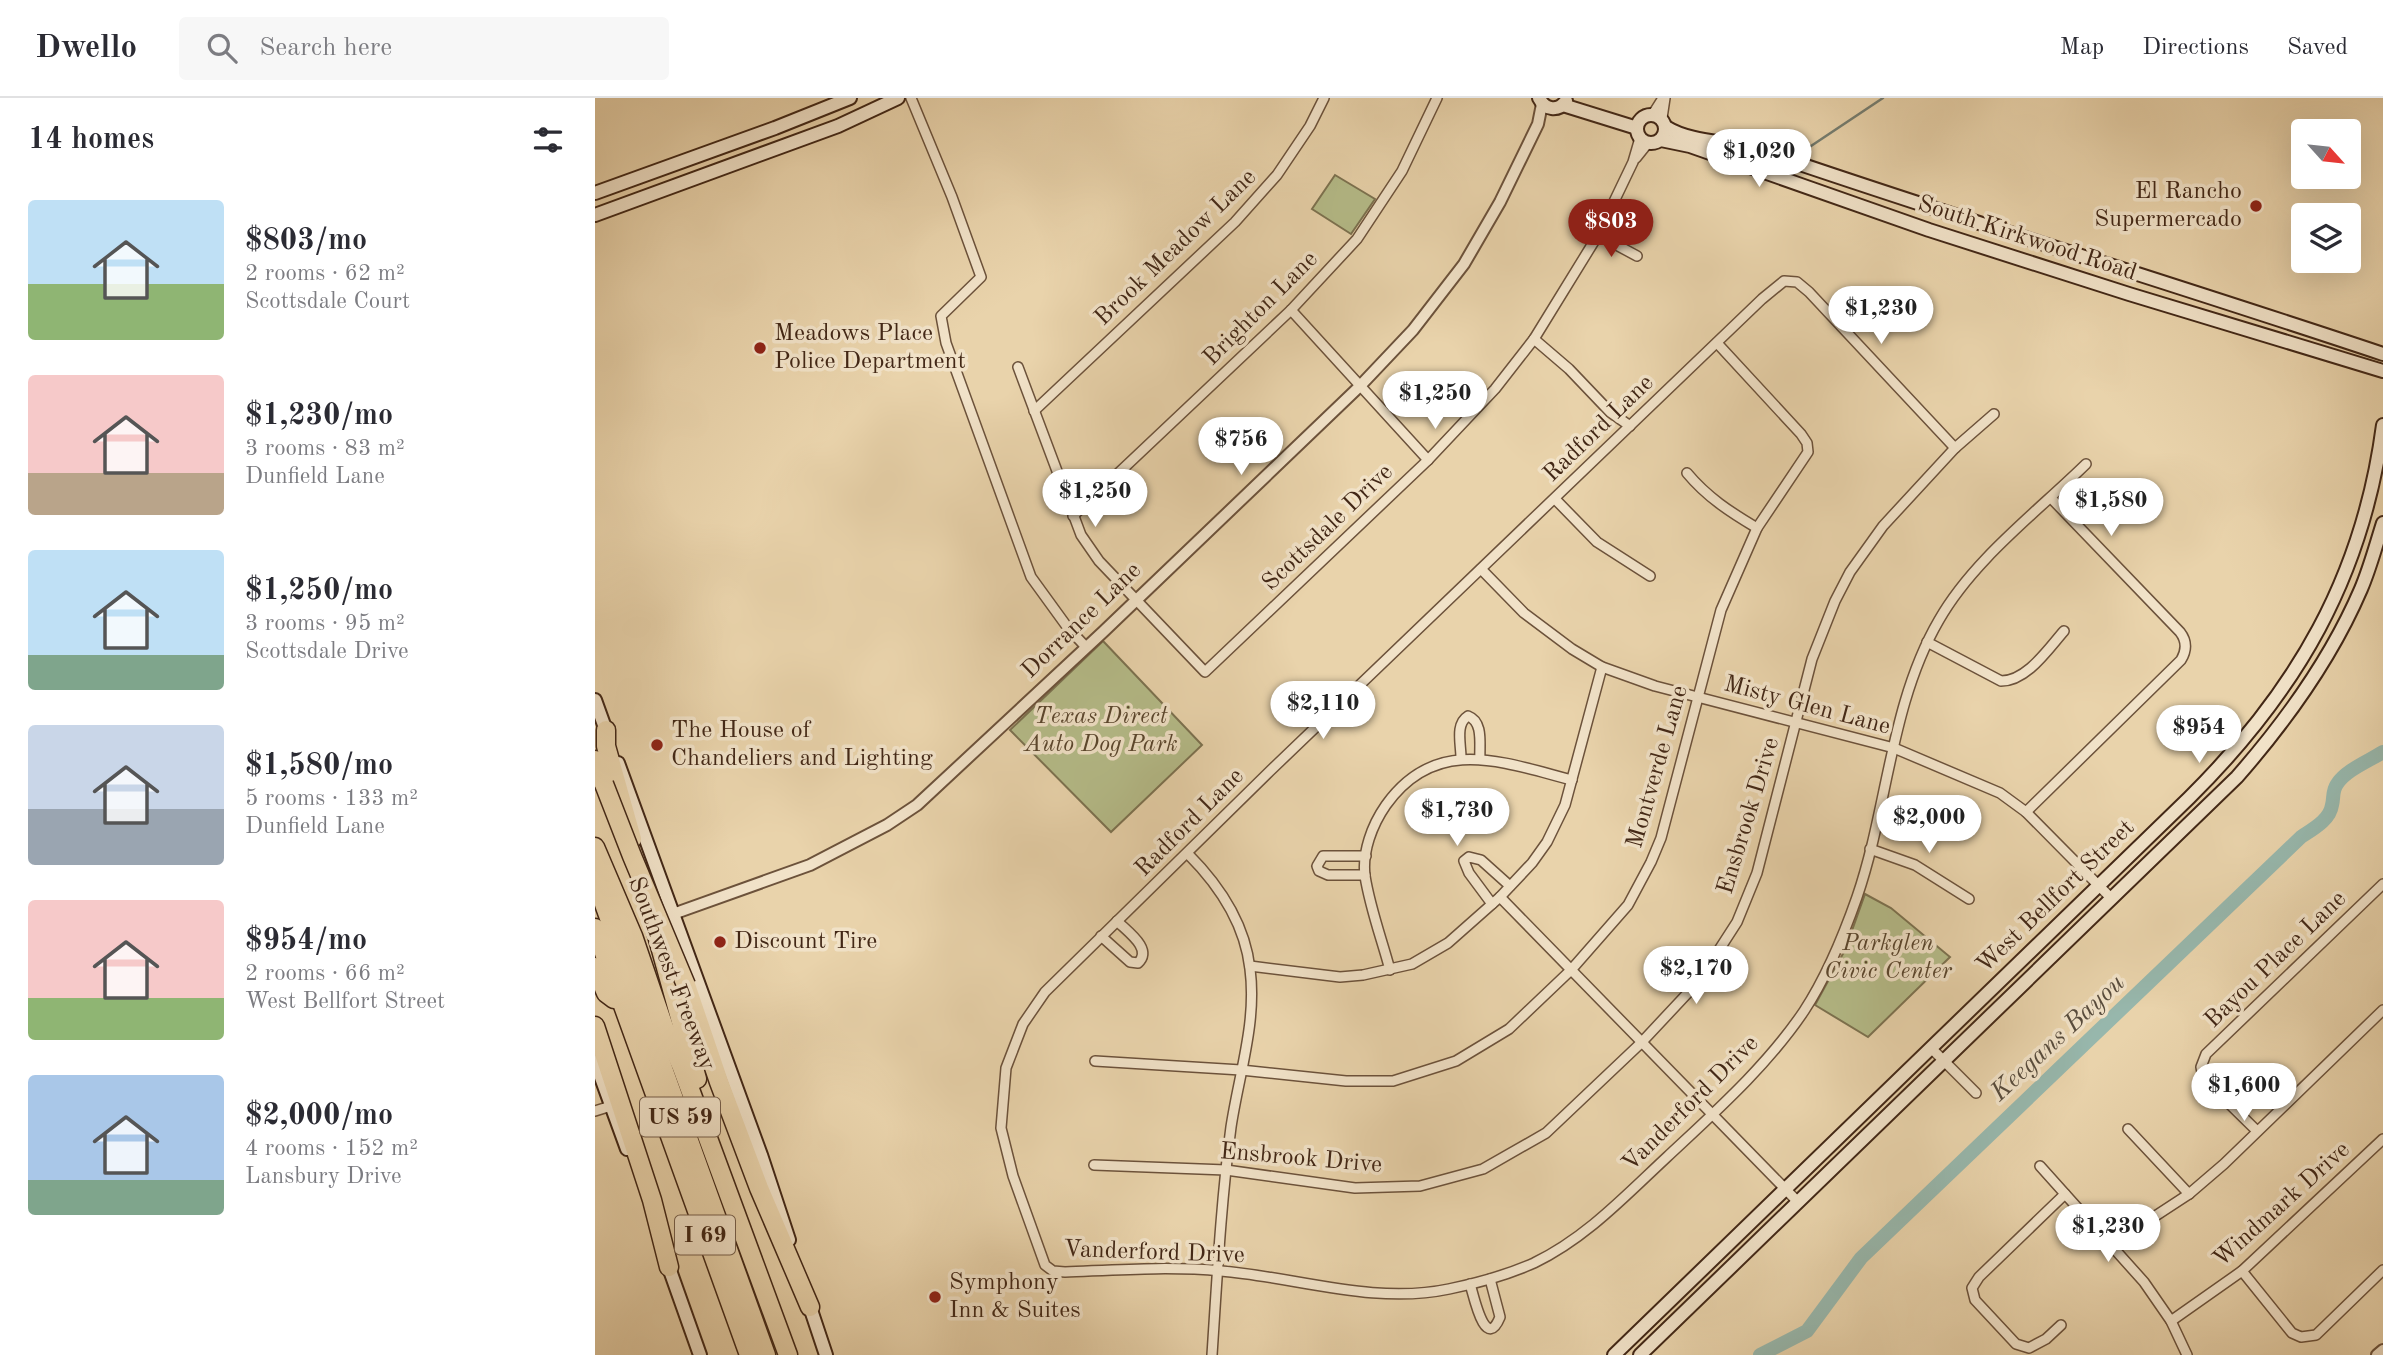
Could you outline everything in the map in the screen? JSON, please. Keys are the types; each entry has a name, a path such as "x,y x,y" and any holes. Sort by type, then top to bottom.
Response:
{"highway":[{"path":"606,730 606,746 699,1084 698,1114"},
{"path":"595,760 686,985 759,1188 810,1307"},
{"name":"Southwest Freeway","path":"595,847 633,936 664,1027 788,1355"},
{"name":"US 59","path":"595,879 766,1355"},
{"name":"I 69","path":"595,928 749,1355"},
{"path":"595,967 606,993 623,1005"},
{"path":"595,1026 652,1200 669,1267"}],"main road":[{"path":"595,193 850,98"},
{"path":"595,215 838,126 898,98"},
{"path":"1556,102 1575,102 1597,111 1623,114 1641,132"},
{"path":"1641,132 1660,125"},
{"path":"1641,132 1660,125"},
{"name":"South Kirkwood Road","path":"1660,125 1688,137 1753,148 1934,210 2130,270 2383,354"},
{"name":"South Kirkwood Road","path":"1660,125 1690,146 1929,230 2383,371"},
{"path":"780,126 786,145"},
{"path":"1745,166 1753,148"},
{"path":"666,167 672,187"},
{"path":"1849,202 1858,184"},
{"path":"1929,230 1934,210"},
{"path":"2036,263 2041,242"},
{"path":"2129,294 2130,270"},
{"path":"2220,321 2227,303"},
{"name":"West Bellfort Street","path":"1614,1355 2099,887 2223,765 2253,729 2299,664 2348,570 2374,481 2383,425"},
{"name":"West Bellfort Street","path":"1640,1355 2204,811 2269,741 2293,710 2340,633 2360,591 2383,523"},
{"path":"2299,664 2315,674"},
{"path":"595,700 761,1155 826,1355"},
{"path":"2253,729 2269,741"},
{"path":"595,1060 700,1355"},
{"path":"1668,1302 1682,1314"}],"street":[{"path":"911,98 952,197 981,277 941,316 946,343 1031,577 1068,628 1086,647"},
{"name":"Brook Meadow Lane","path":"1034,411 1235,222 1277,175 1310,126 1324,98"},
{"name":"Brighton Lane","path":"1073,516 1291,310 1357,239 1402,171 1437,98"},
{"path":"1660,125 1664,98"},
{"name":"Dorrance Lane","path":"673,914 810,865 887,825 917,805 1360,386 1413,330 1464,264 1500,202 1538,124 1556,102"},
{"name":"Scottsdale Drive","path":"1136,599 1205,672 1428,460 1496,389 1534,339 1598,235 1633,162 1641,132"},
{"path":"1598,235 1637,256"},
{"name":"Radford Lane","path":"1045,1265 1013,1176 1001,1128 1006,1068 1023,1024 1045,992 1270,771 1762,299 1788,280 1797,282 1955,448"},
{"path":"1291,310 1428,460"},
{"path":"1534,339 1570,369 1610,412 1630,426"},
{"name":"Montverde Lane","path":"1095,1061 1241,1070 1346,1081 1393,1081 1456,1061 1509,1029 1571,970 1628,905 1661,838 1721,610 1757,528 1808,452 1805,439 1717,343"},
{"path":"1018,367 1081,535 1099,561 1136,599"},
{"name":"Ensbrook Drive","path":"1094,1166 1226,1170 1355,1188 1420,1186 1483,1169 1546,1133 1641,1043 1699,981 1737,922 1757,873 1812,659 1835,601 1850,572 1883,526 1955,448 1994,414"},
{"name":"Vanderford Drive","path":"1045,1265 1053,1271 1065,1272 1219,1270 1388,1294 1425,1293 1490,1279 1536,1262 1594,1225 1712,1115 1766,1058 1805,1010 1838,948 1858,893 1894,748 1914,676 1927,642 1964,584 2086,464"},
{"path":"1686,473 1701,491 1757,528"},
{"path":"2026,812 2184,656 2186,646 2183,636 2051,498"},
{"path":"1555,499 1597,542 1650,576"},
{"name":"Misty Glen Lane","path":"1481,569 1524,612 1602,667 1697,697 1894,748 2000,793 2026,812 2112,900"},
{"path":"1927,642 2001,681 2010,681 2021,676 2064,631"},
{"path":"1250,967 1340,977 1412,964 1448,943 1496,901 1548,842 1565,805 1602,667"},
{"path":"1461,758 1460,726 1468,716 1478,723 1480,759"},
{"path":"1390,970 1365,875 1370,836 1377,817 1392,797 1410,779 1426,769 1461,758 1498,761 1572,780"},
{"path":"1870,849 1915,865 1969,899"},
{"path":"1188,853 1210,876 1231,909 1240,929 1250,967 1251,1017 1226,1170 1212,1355"},
{"path":"1365,875 1328,875 1319,871 1317,866 1323,856 1366,856"},
{"path":"1510,886 1481,859 1474,856 1464,861 1469,873 1496,901 1571,970 1798,1202"},
{"name":"Bayou Place Lane","path":"2257,1132 2203,1078 2201,1067 2206,1054 2383,884"},
{"path":"1101,936 1130,962 1138,963 1143,950 1141,945 1117,921"},
{"path":"2111,1245 2189,1194 2382,1014"},
{"path":"1931,1048 1976,1093"},
{"path":"595,1111 611,1106"},
{"path":"2128,1129 2189,1194"},
{"name":"Windmark Drive","path":"2171,1321 2242,1271 2381,1143"},
{"path":"2040,1166 2144,1282 2171,1321 2187,1355"},
{"path":"2061,1325 2046,1339 2029,1348 2016,1345 1975,1300 1972,1288 1979,1277 2065,1194"},
{"path":"2242,1271 2292,1334 2301,1337 2316,1335 2383,1270"},
{"path":"1471,1284 1480,1322 1492,1327 1500,1317 1490,1279"},
{"path":"2377,1355 2383,1349"}],"green space":[{"path":"1335,175 1375,199 1351,234 1312,209"},
{"name":"Texas Direct Auto Dog Park","path":"1103,641 1202,745 1111,832 1010,730"},
{"name":"Parkglen Civic Center","path":"1865,894 1891,908 1950,957 1868,1037 1815,1005 1845,950"}],"waterway":[{"path":"1802,152 1883,98"},
{"name":"Keegans Bayou","path":"1760,1355 1807,1331 1861,1258 2301,837 2324,820 2331,810 2335,787 2341,779 2383,752"}],"place":[{"name":"El Rancho Supermercado","path":"2256,206"},
{"name":"Meadows Place Police Department","path":"760,348"},
{"name":"The House of Chandeliers and Lighting","path":"657,745"},
{"name":"Discount Tire","path":"720,942"},
{"name":"Symphony Inn & Suites","path":"935,1297"}]}
